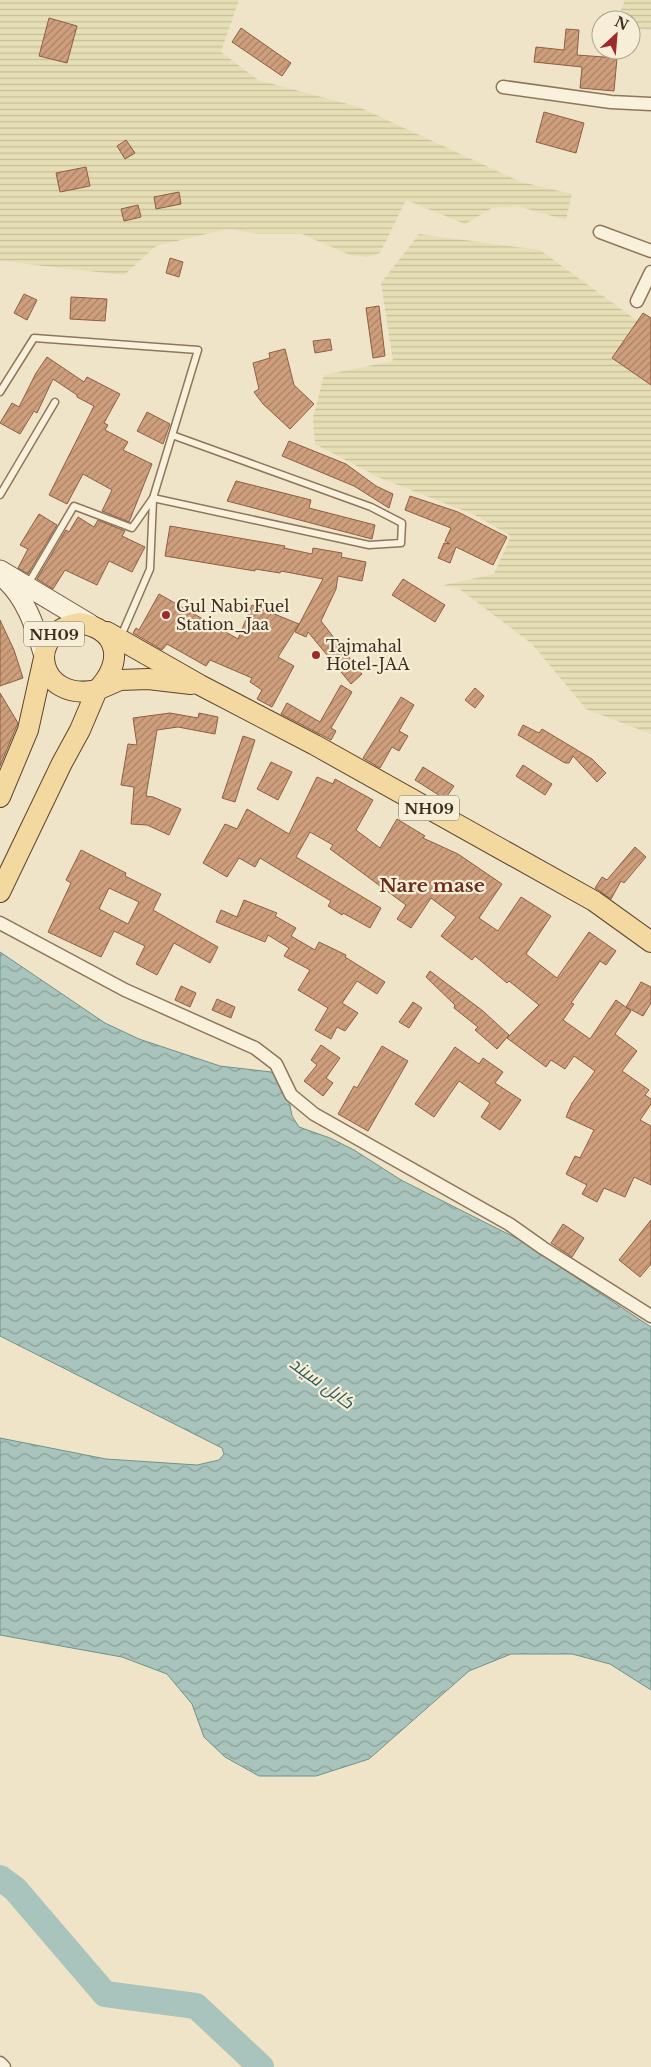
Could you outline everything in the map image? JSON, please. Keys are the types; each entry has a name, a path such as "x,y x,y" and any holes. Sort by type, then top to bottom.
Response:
{"main road":[{"path":"0,570 104,632"},
{"path":"0,576 9,583 25,605 44,656"},
{"name":"NH09","path":"0,796 28,730 46,646 59,629 69,624 79,623 104,632 315,745 594,901 651,942"},
{"name":"NH09","path":"0,892 62,763 80,730 97,690 112,673 115,662 114,651 110,640 104,632"},
{"name":"NH09","path":"44,656 50,677 57,685 76,693 97,690 120,680 148,678 200,685"}],"street":[{"path":"503,87 612,102 651,104"},
{"path":"600,232 651,252"},
{"path":"638,301 651,272"},
{"path":"0,924 125,990 255,1048 276,1064 291,1095 314,1114 509,1224 543,1248 651,1316"},
{"path":"0,2063 4,2067"}],"lane":[{"path":"0,392 34,338 198,350 153,498 150,569 104,632"},
{"path":"0,495 55,402"},
{"path":"153,498 369,545 401,543 402,523 372,507 172,434"},
{"path":"28,586 74,506 132,528 153,498"}],"shaded area":[{"path":"0,0 239,0 221,52 258,80 359,107 521,182 572,194 566,220 517,206 492,208 465,224 406,200 380,253 368,257 350,255 302,234 258,234 227,229 156,246 124,275 0,261"},
{"path":"625,0 651,0 651,30 641,30 641,10 621,10"},
{"path":"419,234 540,250 651,329 651,734 586,709 532,644 458,588 440,586 494,574 511,536 475,515 380,478 315,444 313,418 324,375 393,361 381,283"}],"water":[{"name":"کابل سيند","path":"0,952 105,1023 139,1039 220,1066 271,1072 277,1076 289,1100 292,1116 299,1127 330,1138 354,1150 401,1180 518,1239 651,1327 651,1690 610,1664 572,1654 511,1654 469,1671 369,1759 316,1776 259,1776 225,1757 204,1737 192,1704 167,1674 122,1657 0,1635 0,1438 106,1459 197,1465 219,1460 224,1454 222,1448 0,1336"}],"building":[{"path":"49,18 77,26 67,63 39,56"},
{"path":"241,28 291,63 282,76 232,42"},
{"path":"566,29 579,30 577,55 591,56 591,60 617,60 614,91 580,88 582,67 534,62 536,47 564,50"},
{"path":"544,112 584,123 576,153 536,142"},
{"path":"126,140 135,153 125,159 117,146"},
{"path":"86,167 90,186 60,192 56,173"},
{"path":"179,192 181,204 156,209 154,197"},
{"path":"138,205 141,217 124,221 121,209"},
{"path":"170,258 183,262 179,277 166,273"},
{"path":"24,294 37,300 27,320 14,313"},
{"path":"71,297 107,299 105,321 70,319"},
{"path":"379,306 385,356 373,358 366,308"},
{"path":"643,313 651,318 651,385 612,358"},
{"path":"330,339 332,350 315,353 313,341"},
{"path":"285,349 294,385 314,404 290,429 263,404 254,392 259,389 253,363 270,358 269,353"},
{"path":"47,357 84,382 87,377 120,394 104,423 108,425 105,430 128,442 123,450 152,464 129,522 102,511 112,490 83,474 67,504 49,495 94,406 77,397 77,395 53,379 37,413 34,411 20,434 0,423 12,403 19,407 36,373"},
{"path":"147,412 170,424 163,444 137,431"},
{"path":"289,441 346,464 376,486 393,494 389,508 354,486 282,456"},
{"path":"236,481 311,500 309,508 375,525 372,539 227,501"},
{"path":"410,496 458,512 507,537 493,565 456,547 450,563 438,558 444,543 450,544 445,541 451,528 405,510"},
{"path":"39,514 57,525 28,574 18,568 28,549 20,545"},
{"path":"78,517 94,527 98,520 125,531 122,536 145,547 132,572 109,561 97,585 65,570 53,589 37,579 66,530 69,532"},
{"path":"170,526 285,546 284,548 312,554 313,548 342,553 341,557 366,562 362,581 338,576 336,589 321,621 362,674 351,684 308,632 306,637 295,632 323,579 281,571 280,573 255,569 255,571 165,556"},
{"path":"403,579 445,605 435,622 392,595"},
{"path":"159,594 238,639 252,605 299,624 278,657 294,666 272,707 257,699 262,690 250,682 252,678 210,660 206,666 167,644 162,650 133,633 136,628 139,630"},
{"path":"0,620 14,650 23,678 0,686"},
{"path":"341,685 352,692 331,728 336,731 331,740 281,714 287,703 320,722"},
{"path":"475,688 484,696 475,708 465,700"},
{"path":"0,693 18,723 0,766"},
{"path":"401,697 414,705 399,731 408,736 399,751 392,747 380,768 363,758"},
{"path":"170,713 198,718 199,713 218,717 215,734 178,727 157,730 146,796 181,809 169,835 147,825 131,824 134,787 121,785 128,744 137,745 133,718"},
{"path":"523,725 539,733 542,729 592,759 606,773 597,782 573,756 569,763 565,763 518,735"},
{"path":"243,736 255,740 235,802 222,798"},
{"path":"271,762 292,772 278,800 257,789"},
{"path":"523,765 552,784 545,795 516,776"},
{"path":"423,767 454,786 445,799 415,780"},
{"path":"317,777 333,784 335,779 373,800 356,830 380,848 397,819 425,836 423,838 458,854 502,884 479,918 498,931 521,897 551,916 526,954 557,978 589,932 616,951 606,965 600,961 571,1003 574,1004 563,1020 590,1039 616,1000 631,1011 615,1034 637,1051 622,1071 649,1090 645,1095 651,1099 651,1104 640,1120 651,1126 651,1185 634,1177 625,1197 604,1188 597,1202 582,1194 587,1185 566,1174 575,1156 580,1158 594,1130 566,1117 572,1103 595,1071 574,1056 565,1069 551,1060 546,1067 507,1038 539,1005 509,981 507,983 475,956 472,960 441,936 456,917 431,898 411,928 397,919 406,905 330,849 333,845 310,832 296,857 381,908 370,928 343,913 342,915 328,906 331,901 260,858 255,867 239,858 227,877 203,863 225,824 237,829 247,809 289,834"},
{"path":"635,847 646,857 624,883 621,881 611,899 595,888 602,877 607,880"},
{"path":"81,850 126,873 125,876 161,894 153,910 218,947 210,963 174,943 157,975 136,964 145,946 114,931 101,957 48,932 71,883 66,880","holes":["109,888 139,902 128,924 99,909"]},
{"path":"244,900 277,913 275,916 296,928 291,936 315,950 319,942 346,955 345,957 385,982 377,994 357,981 342,1003 358,1013 345,1031 337,1027 331,1039 315,1030 328,1008 298,990 310,970 284,956 289,948 268,935 265,942 216,922 221,910 237,917"},
{"path":"430,971 483,1011 509,1035 497,1049 475,1030 478,1027 454,1008 455,1005 426,977"},
{"path":"641,982 651,987 651,1003 643,1016 626,1007"},
{"path":"181,986 196,993 190,1007 175,1000"},
{"path":"217,999 235,1007 231,1018 212,1010"},
{"path":"413,1002 422,1008 409,1028 399,1022"},
{"path":"321,1045 340,1058 326,1078 333,1083 323,1096 304,1081 317,1065 311,1060"},
{"path":"382,1046 408,1061 368,1131 338,1114 354,1086 357,1088"},
{"path":"455,1047 479,1064 483,1058 503,1072 495,1083 521,1100 500,1130 481,1117 490,1103 459,1081 434,1117 415,1104"},
{"path":"651,1220 651,1264 640,1277 619,1260"},
{"path":"563,1224 584,1238 572,1257 551,1243"}],"waterway":[{"path":"0,1878 15,1889 105,1994 196,2006 261,2067"}],"place":[{"name":"Gul Nabi Fuel Station_Jaa","path":"166,615"},
{"name":"Tajmahal Hotel-JAA","path":"316,655"}],"district":[{"name":"Nare mase","path":"432,885"}]}
